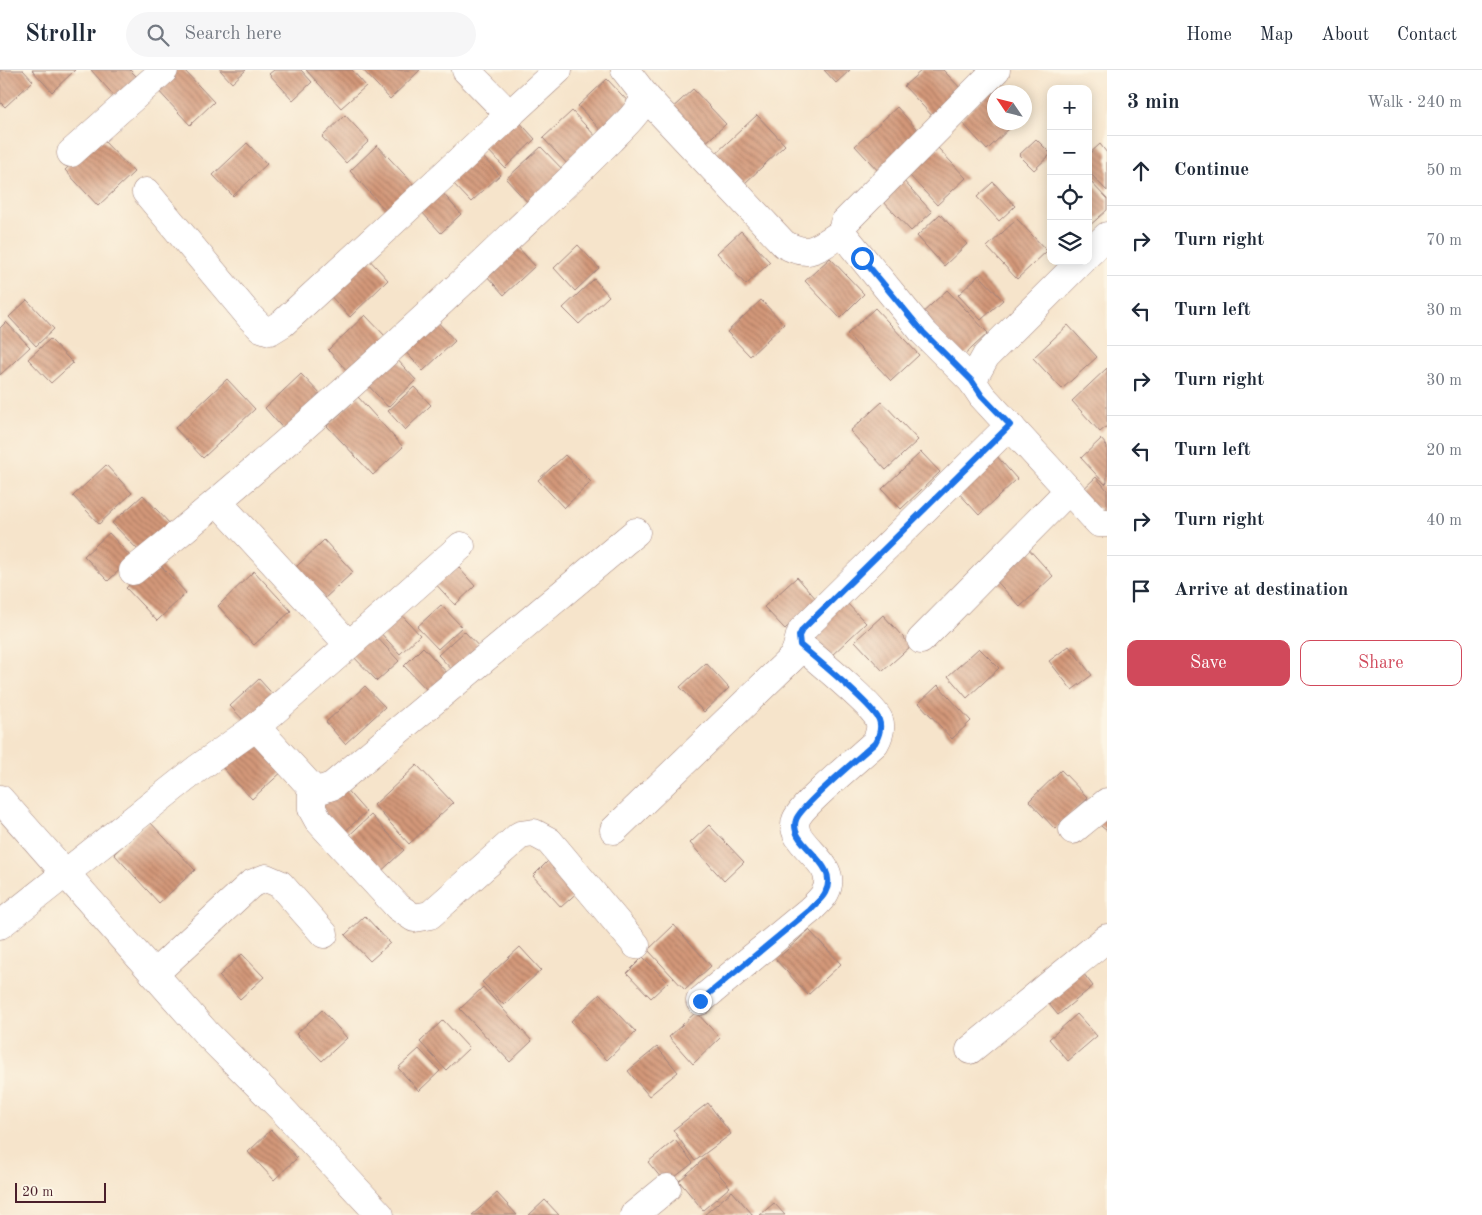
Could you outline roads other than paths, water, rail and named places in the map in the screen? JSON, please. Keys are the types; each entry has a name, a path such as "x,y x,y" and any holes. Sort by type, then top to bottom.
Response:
{"street":[{"path":"71,153 164,70"},
{"path":"466,70 510,115"},
{"path":"146,192 251,318 261,328 270,331 283,323 558,70"},
{"path":"625,70 646,97 784,244 798,252 811,252 842,233 844,223 996,70"},
{"path":"133,571 218,502 340,397 441,304 598,152 640,109 646,97"},
{"path":"842,233 923,332 972,381 982,396 1099,523 1107,524"},
{"path":"972,381 986,356 1077,265"},
{"path":"614,830 792,658 800,645 799,636 808,624 1010,425"},
{"path":"921,640 1069,490"},
{"path":"218,502 348,644"},
{"path":"256,727 312,788 320,790 332,786 636,532"},
{"path":"0,925 197,769 256,727 461,546"},
{"path":"700,1001 810,910 825,894 829,883 827,870 795,830 796,820 806,807 875,743 880,734 879,720 864,702 800,645"},
{"path":"312,788 312,809 318,820 398,907 414,918 430,915 520,835 534,833 549,841 636,945"},
{"path":"0,800 207,1034 285,1112 380,1215"},
{"path":"1073,830 1107,802"},
{"path":"154,974 251,884 266,878 280,884 324,934"},
{"path":"970,1050 1107,938"},
{"path":"634,1215 667,1188"}]}
